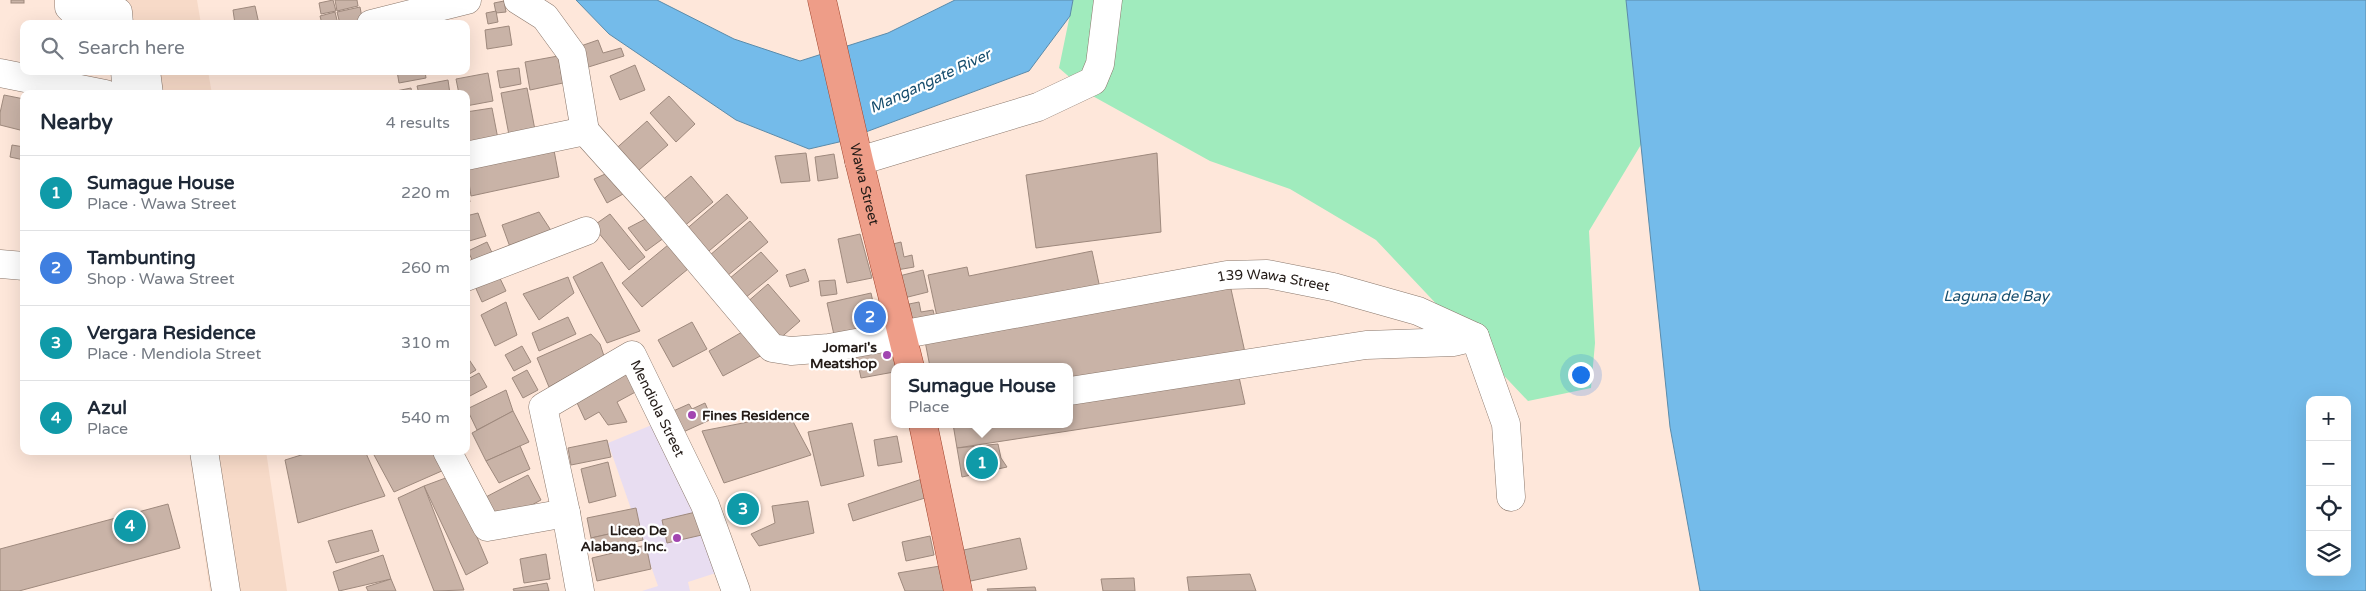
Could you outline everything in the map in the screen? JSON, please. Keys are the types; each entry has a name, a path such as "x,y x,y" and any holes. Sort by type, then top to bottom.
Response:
{"main road":[{"name":"Wawa Street","path":"822,0 857,155 904,335 909,363"},
{"path":"924,428 958,591"}],"street":[{"path":"69,0 70,7 75,13 118,12 119,20"},
{"path":"135,0 138,20"},
{"path":"367,0 371,20"},
{"path":"388,20 467,0"},
{"path":"470,155 585,131 572,54 545,17 518,0"},
{"path":"857,155 1038,107 1093,81 1100,64 1108,0"},
{"path":"0,73 85,90"},
{"path":"125,75 126,90"},
{"path":"147,75 148,90"},
{"name":"139 Wawa Street","path":"585,131 643,195 772,348 791,351 829,348 1227,276 1267,274 1333,287 1418,311 1475,337"},
{"path":"470,275 586,231"},
{"path":"0,264 20,266"},
{"path":"1073,391 1366,345 1454,342 1475,337 1506,424 1511,497"},
{"name":"Mendiola Street","path":"580,591 566,513 542,408 632,356 705,505 736,591"},
{"path":"205,455 226,591"},
{"path":"449,455 487,527 566,513"}],"shaded area":[{"path":"124,0 197,0 200,20 126,20"},
{"path":"133,75 209,75 211,90 134,90"},
{"name":"Liceo De Alabang, Inc.","path":"659,422 722,571 688,582 690,591 642,591 658,586 608,443"},
{"path":"190,455 267,455 287,591 210,591"}],"green space":[{"path":"1073,0 1626,0 1642,143 1589,231 1595,343 1591,388 1528,401 1376,240 1290,189 1210,161 1089,94 1059,68"}],"water":[{"name":"Mangangate River","path":"576,0 657,0 734,39 800,61 888,33 955,0 1073,0 1070,16 1029,71 839,142 809,149 736,120 609,34"},
{"name":"Laguna de Bay","path":"1626,0 2366,0 2366,591 1700,591 1670,427"}],"building":[{"path":"11,0 24,0 24,3 11,3"},
{"path":"333,0 336,11 321,14 319,3"},
{"path":"335,0 357,0 358,6 337,11"},
{"path":"504,1 506,12 496,13 494,3"},
{"path":"255,6 258,20 234,20 233,10"},
{"path":"360,7 362,20 339,20 337,12"},
{"path":"496,11 498,22 488,24 486,13"},
{"path":"335,12 337,20 321,20 320,16"},
{"path":"509,26 512,45 487,49 485,30"},
{"path":"598,40 603,53 621,48 624,56 582,69 575,48"},
{"path":"558,56 563,83 530,90 525,62"},
{"path":"635,65 645,90 620,100 610,76"},
{"path":"519,68 521,84 500,88 497,71"},
{"path":"488,73 493,101 470,105 470,90 458,90 456,79"},
{"path":"398,75 426,75 426,78 399,83"},
{"path":"448,80 449,90 418,90 417,86"},
{"path":"527,88 535,130 509,135 501,93"},
{"path":"4,95 20,98 20,130 0,125 0,113"},
{"path":"669,96 695,124 676,142 650,113"},
{"path":"492,108 498,139 470,144 470,111"},
{"path":"647,121 668,145 632,176 611,153"},
{"path":"12,145 20,146 20,159 10,157"},
{"path":"553,145 559,177 471,196 470,162"},
{"path":"806,153 810,181 781,183 775,156"},
{"path":"1157,153 1161,232 1036,248 1026,175"},
{"path":"834,154 838,178 818,181 815,157"},
{"path":"612,171 623,194 607,203 594,179"},
{"path":"691,176 713,202 682,228 660,202"},
{"path":"727,194 748,218 703,256 683,232"},
{"path":"539,212 552,232 510,247 502,225"},
{"path":"478,213 486,236 470,241 470,215"},
{"path":"610,214 645,257 629,270 593,226"},
{"path":"655,214 668,235 646,251 628,228"},
{"path":"750,221 768,242 721,281 703,261"},
{"path":"860,234 872,278 847,283 838,239"},
{"path":"487,242 495,259 476,268 470,255 470,250"},
{"path":"901,242 904,257 912,255 914,267 897,270 893,244"},
{"path":"668,245 688,269 642,307 622,283"},
{"path":"1092,251 1101,293 939,326 928,275 967,267 969,276"},
{"path":"761,252 778,271 739,303 723,284"},
{"path":"602,262 640,331 607,343 573,277"},
{"path":"805,269 809,281 790,287 786,275"},
{"path":"923,270 928,292 904,298 899,276"},
{"path":"497,272 506,291 482,302 473,282"},
{"path":"568,277 574,293 539,320 523,294"},
{"path":"835,280 837,294 821,296 819,281"},
{"path":"1229,280 1246,357 1073,387 1073,363 929,363 924,336"},
{"path":"768,284 800,321 777,341 745,304"},
{"path":"871,293 880,334 836,344 827,303"},
{"path":"506,302 517,335 495,346 481,315"},
{"path":"919,302 921,312 933,310 936,322 914,327 909,304"},
{"path":"568,317 576,334 539,351 532,333"},
{"path":"692,322 707,349 673,367 658,340"},
{"path":"749,328 764,354 723,376 709,351"},
{"path":"591,334 600,344 604,356 549,387 537,358"},
{"path":"894,342 898,363 891,363 891,373 861,378 855,350"},
{"path":"522,346 531,362 514,371 505,355"},
{"path":"626,360 641,389 617,402 627,422 608,425 599,412 585,420 572,392"},
{"path":"470,361 476,370 470,374"},
{"path":"1237,368 1245,404 957,448 954,428 1073,428 1073,396"},
{"path":"527,370 538,390 523,398 512,378"},
{"path":"479,373 487,387 470,396 470,378"},
{"path":"506,390 513,411 477,430 470,415 470,408"},
{"name":"Fines Residence","path":"705,403 712,419 681,433 671,412 689,404 692,409"},
{"path":"513,411 529,442 486,461 472,433"},
{"path":"789,414 811,455 724,483 702,431"},
{"path":"852,423 864,476 821,486 808,432"},
{"path":"897,436 902,462 878,466 874,440"},
{"path":"607,440 611,457 571,465 568,448"},
{"path":"998,444 1001,458 1007,467 962,477 957,448"},
{"path":"520,446 530,469 499,483 486,461"},
{"path":"301,455 367,455 385,496 298,523 285,460"},
{"path":"374,455 436,455 444,470 394,492"},
{"path":"608,462 616,496 589,503 581,469"},
{"path":"528,475 541,500 496,524 482,499"},
{"path":"451,476 488,563 466,575 424,486"},
{"path":"922,479 928,497 853,521 848,504"},
{"path":"424,486 464,590 434,591 398,498"},
{"path":"752,501 754,512 734,518 731,506"},
{"path":"808,501 814,533 759,546 751,534 775,523 772,506"},
{"path":"168,504 180,548 19,591 0,591 0,549"},
{"path":"636,508 640,527 591,538 587,518"},
{"path":"700,511 706,534 667,543 662,520"},
{"path":"640,527 643,540 594,551 591,538"},
{"path":"372,530 379,551 336,563 328,541"},
{"path":"930,536 934,555 906,561 902,542"},
{"path":"1020,538 1027,569 966,582 959,551"},
{"path":"646,545 651,569 597,581 592,558"},
{"path":"546,554 550,579 524,583 520,559"},
{"path":"383,555 391,579 339,591 333,572"},
{"path":"946,565 945,591 905,591 898,573"},
{"path":"1250,574 1256,591 1189,591 1187,577"},
{"path":"1134,578 1135,591 1103,591 1101,579"},
{"path":"391,579 396,591 368,591 366,587"},
{"path":"547,583 549,591 514,591 513,589"},
{"path":"1035,587 1036,591 988,591 987,589"}],"place":[{"name":"Tambunting","path":"870,317"},
{"name":"Jomari's Meatshop","path":"887,355"},
{"name":"Fines Residence","path":"692,415"},
{"name":"Sumague House","path":"982,463"},
{"name":"Vergara Residence","path":"743,509"},
{"name":"Azul","path":"130,526"},
{"name":"Liceo De Alabang, Inc.","path":"677,538"}]}
